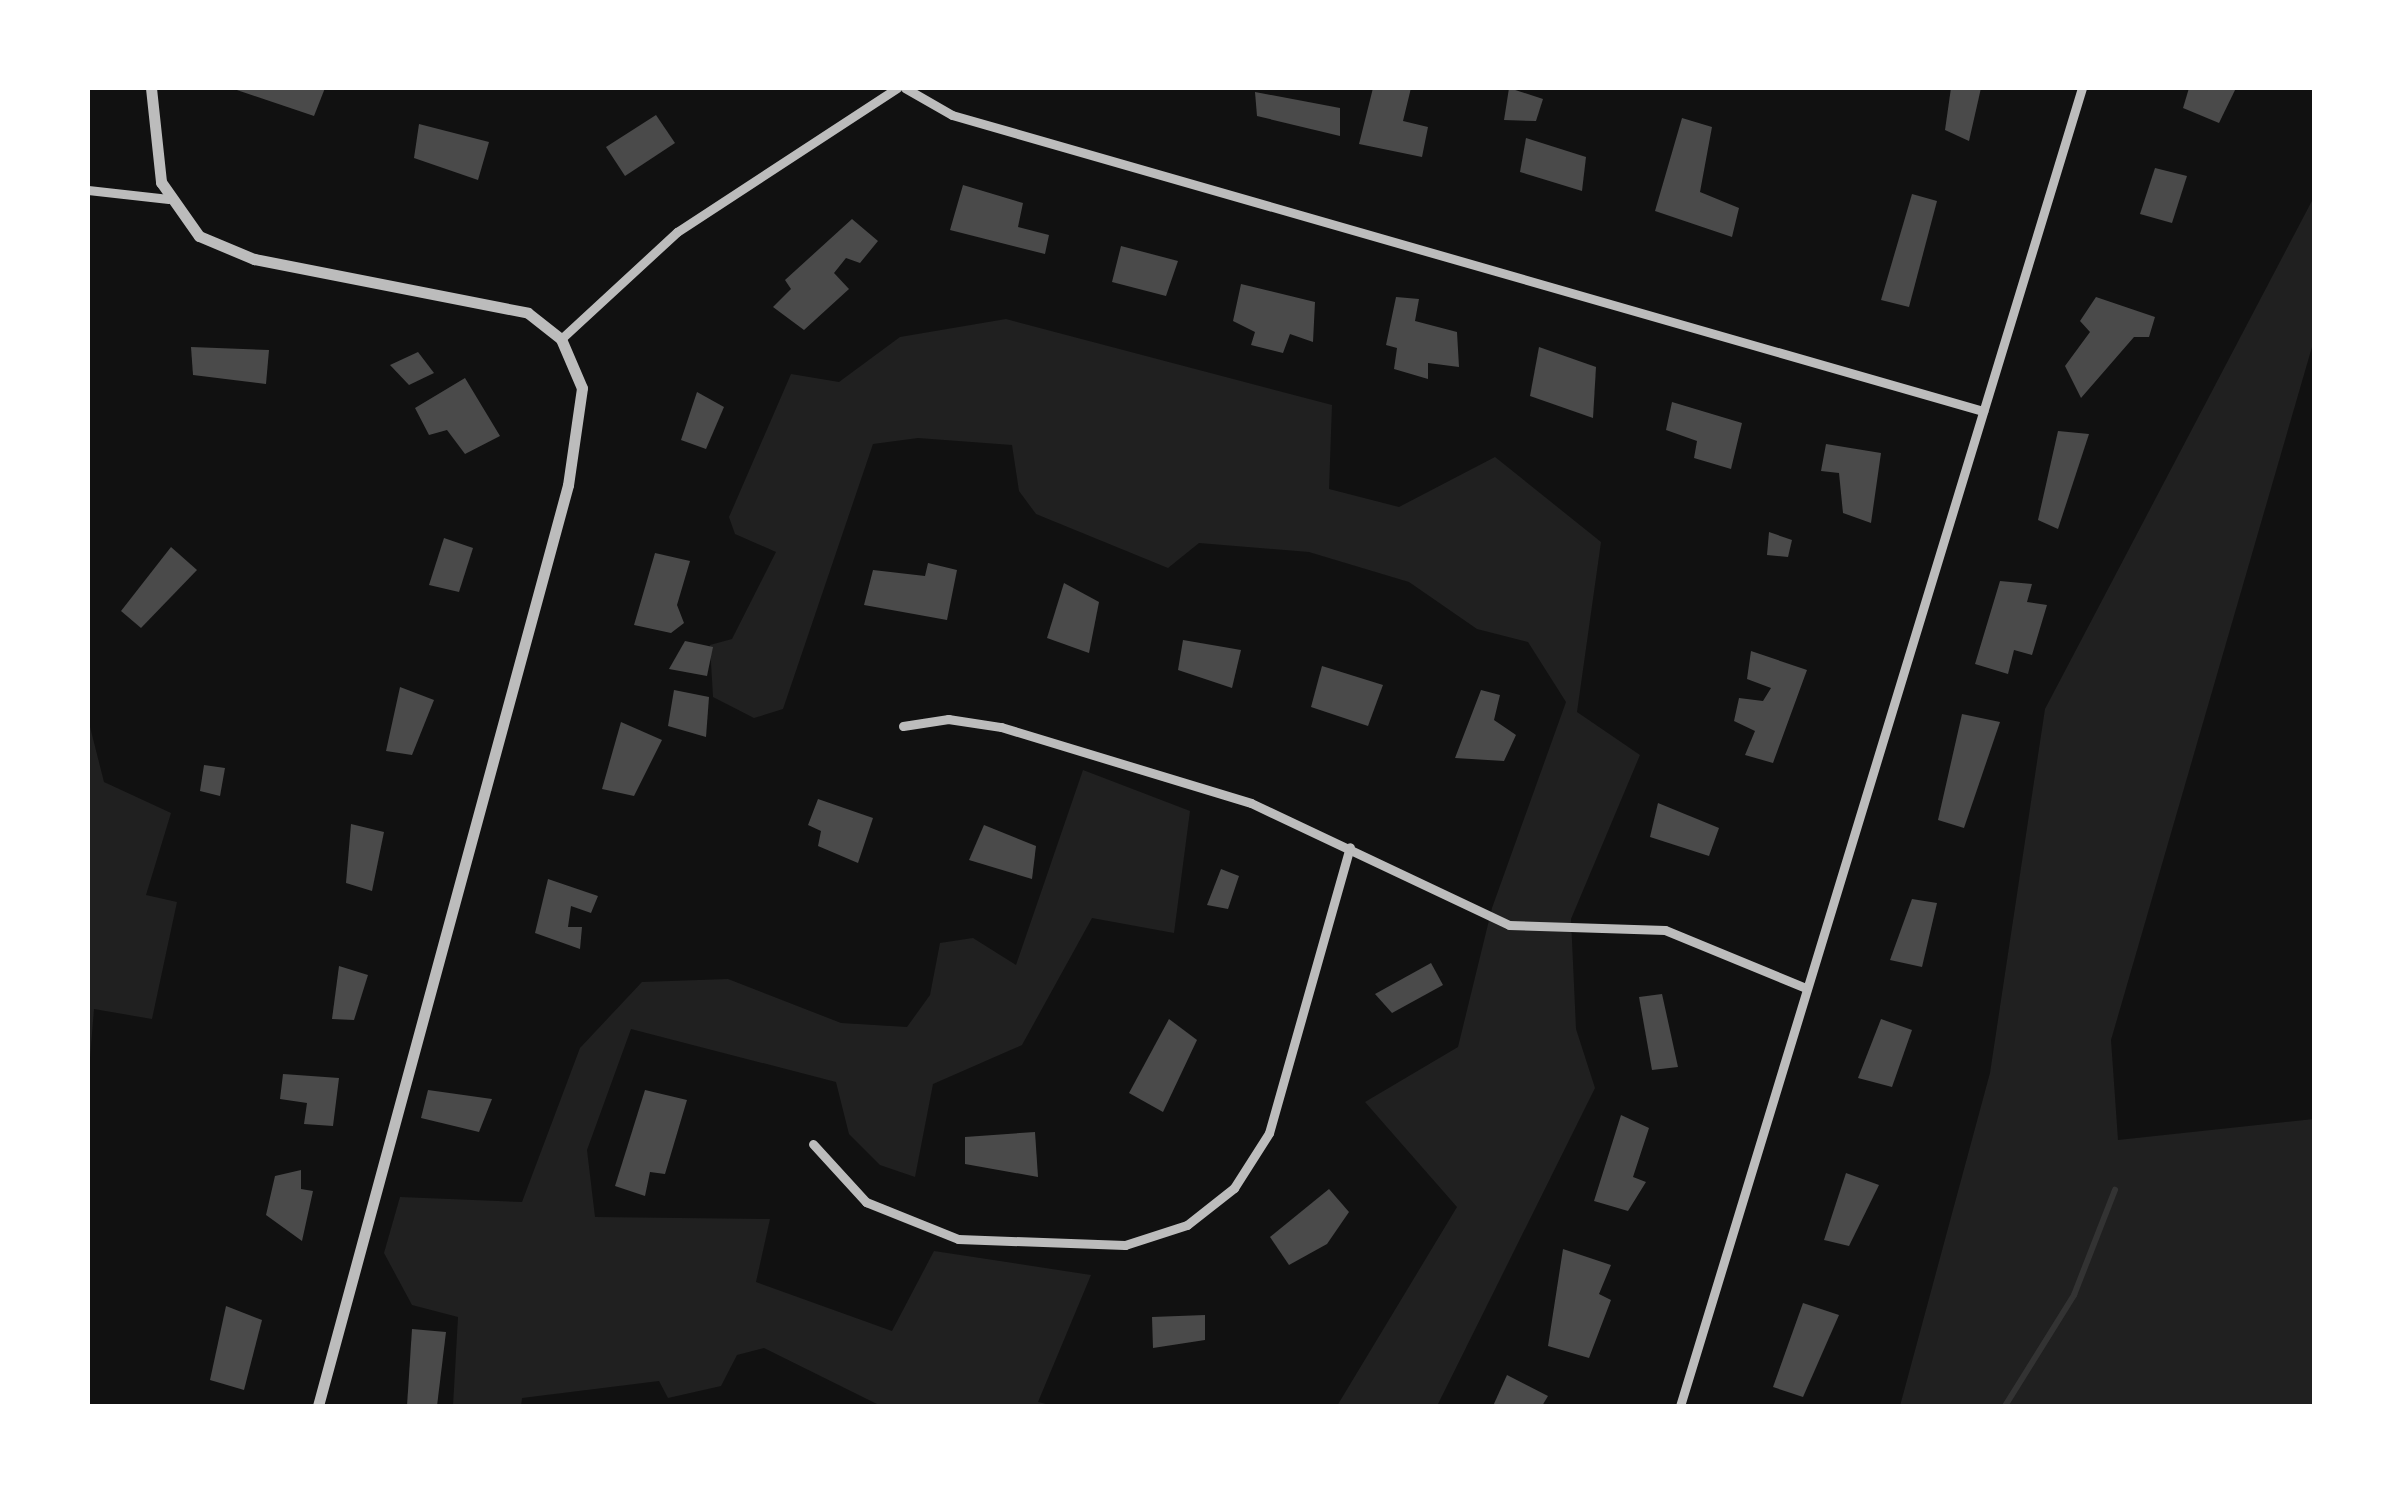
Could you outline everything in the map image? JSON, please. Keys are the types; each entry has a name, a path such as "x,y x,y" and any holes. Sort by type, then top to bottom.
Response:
{"street":[{"path":"151,88 168,198 200,236 227,249 504,304 561,340 583,402 568,485 318,1406"},
{"path":"561,340 678,232 897,88"},
{"path":"905,88 952,115 1983,411"},
{"path":"1680,1406 2082,88"},
{"path":"88,190 168,198"},
{"path":"904,726 948,719 1001,727 1251,803 1350,846 1443,894 1540,930 1665,930 1806,988"},
{"path":"813,1144 866,1202 958,1238 1125,1245 1187,1225 1234,1188 1269,1133 1350,846"}],"shaded area":[{"path":"2314,197 2314,340 2111,1040 2118,1140 2314,1119 2314,1406 1900,1406 1990,1073 2045,709"},
{"path":"1006,319 1332,405 1329,489 1399,507 1495,457 1601,542 1577,712 1640,755 1571,919 1576,1029 1595,1088 1437,1406 1337,1406 1457,1207 1365,1102 1458,1047 1492,908 1566,702 1528,642 1477,629 1409,582 1309,552 1199,543 1168,568 1036,514 1019,491 1012,445 918,438 873,444 783,709 754,718 713,697 710,645 732,639 776,552 735,534 729,517 791,374 839,382 900,337"},
{"path":"88,719 104,782 171,813 146,895 177,902 152,1019 94,1009 88,1083"},
{"path":"1083,770 1190,811 1174,933 1092,918 1022,1045 933,1084 915,1177 880,1165 849,1134 836,1082 631,1029 587,1150 595,1217 770,1219 756,1282 892,1331 934,1251 1091,1275 1038,1402 1054,1406 881,1406 764,1348 737,1355 721,1386 668,1398 659,1381 522,1398 521,1406 453,1406 458,1317 412,1305 384,1253 400,1197 522,1202 580,1048 642,982 728,979 841,1023 907,1027 930,995 940,943 973,938 1016,965"}],"building":[{"path":"231,88 325,88 314,116"},
{"path":"1373,88 1411,88 1403,121 1428,127 1422,157 1359,144"},
{"path":"1509,88 1543,99 1536,121 1504,120"},
{"path":"1951,88 1981,88 1969,141 1945,130"},
{"path":"2189,88 2236,88 2219,123 2183,108"},
{"path":"1255,92 1340,108 1340,136 1257,116"},
{"path":"656,115 675,143 625,176 606,147"},
{"path":"1682,118 1712,127 1700,192 1739,208 1732,237 1655,211"},
{"path":"419,124 489,142 478,180 414,158"},
{"path":"1526,138 1586,157 1582,191 1520,172"},
{"path":"2155,168 2187,176 2172,223 2140,214"},
{"path":"963,185 1023,203 1018,227 1049,235 1045,254 950,230"},
{"path":"1912,194 1937,201 1909,307 1881,300"},
{"path":"852,219 878,241 860,263 846,258 834,273 849,289 804,330 773,307 791,289 785,280"},
{"path":"1121,246 1178,261 1166,296 1112,282"},
{"path":"1241,284 1315,302 1313,342 1290,334 1283,353 1251,345 1255,332 1233,321"},
{"path":"1396,297 1419,299 1415,321 1457,332 1459,367 1428,363 1428,379 1394,369 1397,348 1386,345"},
{"path":"2096,297 2155,317 2149,337 2134,337 2081,398 2065,366 2090,332 2080,321"},
{"path":"191,347 269,350 266,384 193,375"},
{"path":"1539,347 1596,367 1593,418 1530,396"},
{"path":"418,352 434,373 409,385 390,365"},
{"path":"465,378 500,436 465,454 447,430 429,435 415,408"},
{"path":"697,392 724,407 706,449 681,440"},
{"path":"1672,402 1742,423 1731,469 1694,458 1697,441 1666,430"},
{"path":"2058,431 2089,434 2058,529 2038,520"},
{"path":"1826,444 1881,453 1871,523 1843,513 1839,473 1821,471"},
{"path":"1769,532 1792,540 1788,557 1767,555"},
{"path":"444,538 473,548 459,592 429,585"},
{"path":"171,547 197,570 141,628 121,611"},
{"path":"655,553 690,561 677,605 684,623 671,633 634,625"},
{"path":"928,563 957,570 947,620 864,605 873,570 925,576"},
{"path":"2000,581 2032,584 2027,602 2047,605 2032,655 2014,650 2008,674 1975,664"},
{"path":"1064,583 1099,602 1089,653 1047,638"},
{"path":"1183,640 1241,650 1232,688 1178,670"},
{"path":"685,641 713,647 707,676 669,669"},
{"path":"1751,651 1807,670 1773,763 1745,755 1755,731 1734,721 1739,698 1763,701 1771,688 1747,679"},
{"path":"1322,666 1383,685 1368,726 1311,707"},
{"path":"400,687 434,700 412,755 386,751"},
{"path":"674,690 709,697 706,737 668,726"},
{"path":"1481,690 1500,695 1494,720 1516,735 1504,761 1455,758"},
{"path":"1962,714 2000,722 1964,828 1938,820"},
{"path":"621,722 662,740 634,796 602,789"},
{"path":"204,765 225,768 220,796 200,791"},
{"path":"818,799 873,818 858,863 818,846 821,831 808,825"},
{"path":"1658,803 1719,828 1709,856 1650,837"},
{"path":"351,824 384,832 372,891 346,883"},
{"path":"984,825 1036,846 1032,879 969,860"},
{"path":"1221,869 1239,876 1228,909 1207,905"},
{"path":"548,879 598,896 591,913 571,906 568,927 582,927 580,949 535,933"},
{"path":"1912,899 1937,903 1922,967 1890,960"},
{"path":"1431,963 1443,985 1392,1013 1375,994"},
{"path":"339,966 368,975 354,1020 332,1019"},
{"path":"1662,994 1678,1067 1652,1070 1639,997"},
{"path":"1169,1019 1197,1040 1163,1112 1129,1093"},
{"path":"1881,1019 1912,1030 1892,1087 1858,1078"},
{"path":"283,1074 339,1078 333,1126 304,1124 307,1103 280,1099"},
{"path":"428,1090 492,1099 479,1132 421,1118"},
{"path":"645,1090 687,1100 665,1174 650,1172 645,1196 615,1186"},
{"path":"1621,1115 1649,1128 1633,1177 1646,1182 1628,1211 1594,1201"},
{"path":"1035,1132 1038,1177 965,1164 965,1137"},
{"path":"301,1170 301,1189 313,1191 302,1241 266,1215 275,1176"},
{"path":"1846,1173 1879,1185 1849,1246 1824,1240"},
{"path":"1329,1189 1349,1212 1327,1244 1289,1265 1270,1237"},
{"path":"1563,1249 1611,1265 1599,1294 1611,1300 1589,1358 1548,1346"},
{"path":"1803,1303 1839,1315 1803,1397 1773,1387"},
{"path":"226,1306 262,1320 244,1390 210,1380"},
{"path":"1205,1315 1205,1340 1153,1348 1152,1317"},
{"path":"412,1329 446,1332 437,1406 407,1406"},
{"path":"1507,1375 1548,1396 1542,1406 1493,1406"}],"waterway":[{"path":"2005,1406 2074,1295 2115,1190"}]}
